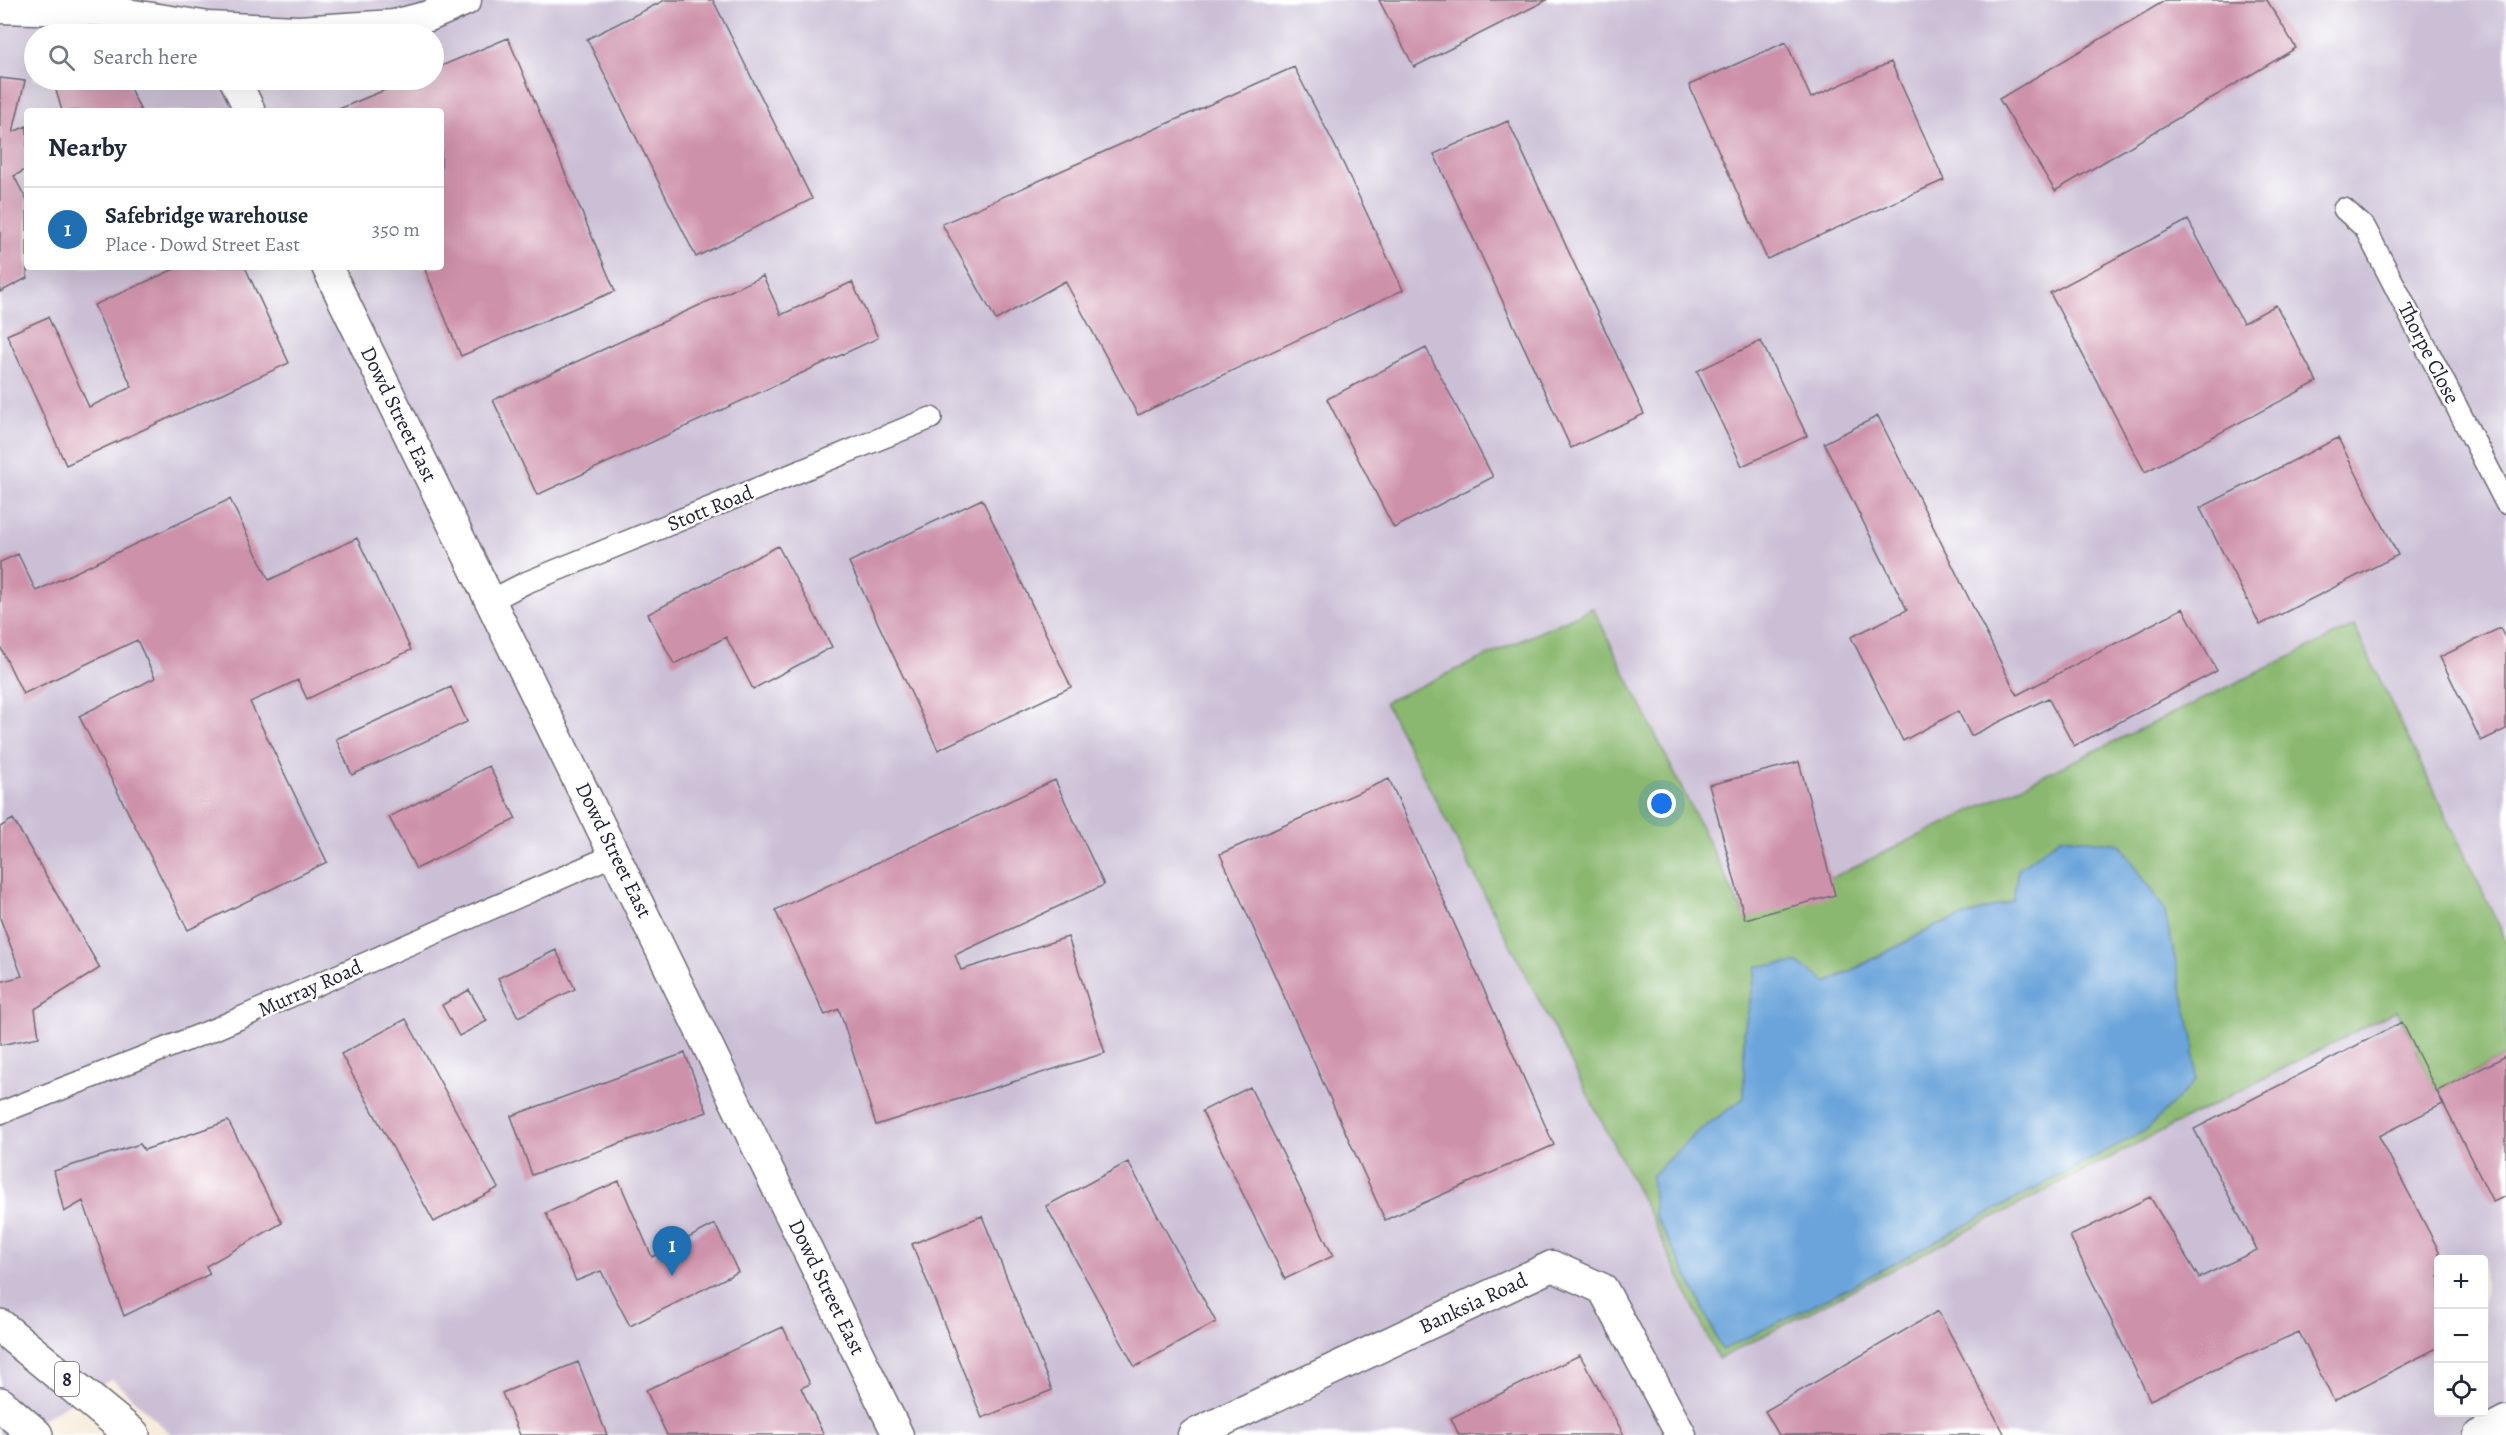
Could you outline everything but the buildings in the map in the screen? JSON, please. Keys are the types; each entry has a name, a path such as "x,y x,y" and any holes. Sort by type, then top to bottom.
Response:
{"highway":[{"name":"8","path":"0,1326 134,1435"},
{"path":"0,1404 36,1435"}],"street":[{"path":"196,0 208,24"},
{"path":"398,24 429,16 466,0"},
{"path":"0,8 108,11 175,24"},
{"path":"240,90 249,108"},
{"name":"Thorpe Close","path":"2344,209 2365,228 2506,503"},
{"name":"Dowd Street East","path":"328,270 616,854 898,1435"},
{"name":"Stott Road","path":"490,601 525,583 931,418"},
{"name":"Murray Road","path":"0,1113 215,1029 616,854"},
{"name":"Banksia Road","path":"1193,1435 1552,1266 1603,1289 1681,1435"},
{"path":"2479,1435 2506,1421"}],"shaded area":[{"path":"0,0 2506,0 2506,1435 172,1435 112,1379 14,1435 0,1435"}],"green space":[{"path":"1593,608 1746,919 2354,626 2506,940 2506,1056 2436,1091 2397,1010 1718,1359 1650,1215 1385,702","holes":["2013,901 2146,1130 1846,1289 1722,1349 1699,1299 1695,1134 1745,1098 1744,1031 1798,963 1827,983 1938,925"]}],"water":[{"path":"2062,837 2120,844 2164,909 2193,1039 2196,1080 2146,1130 1846,1289 1722,1350 1699,1299 1655,1216 1651,1176 1695,1134 1744,1098 1744,1031 1757,966 1798,963 1828,983 1938,925 2013,901 2018,869"}],"place":[{"name":"Safebridge warehouse","path":"672,1276"}]}
